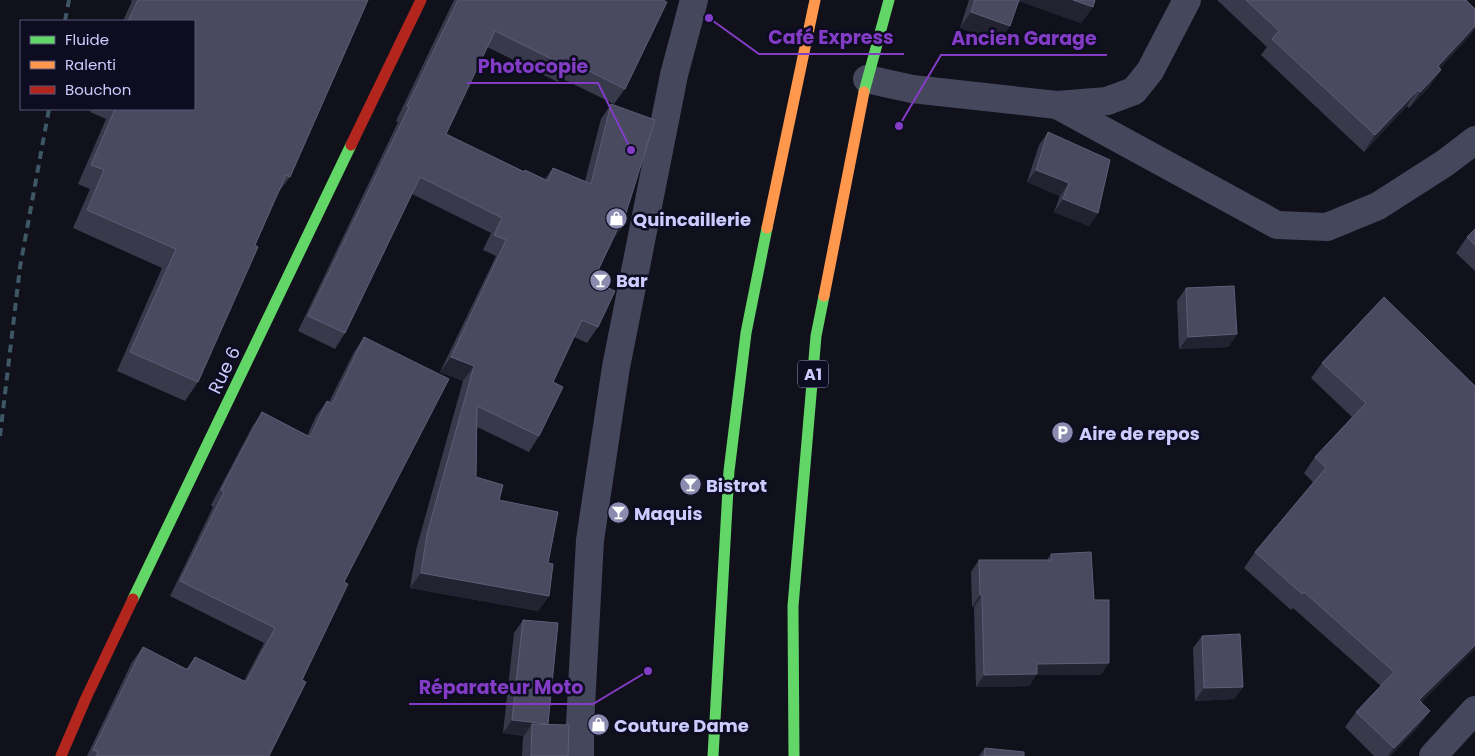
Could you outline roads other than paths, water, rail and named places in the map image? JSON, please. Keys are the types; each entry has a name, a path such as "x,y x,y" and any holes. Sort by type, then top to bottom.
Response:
{"main road":[{"name":"Rue 6","path":"62,756 86,698 421,0"},
{"path":"713,756 729,471 746,333 815,0"},
{"name":"A1","path":"794,756 793,606 816,336 867,79 889,0"}],"street":[{"path":"580,756 590,540 618,357 674,75 694,0"},
{"path":"867,79 912,88 1057,105 1107,101 1134,92 1150,71 1187,0"},
{"path":"1057,105 1277,225 1327,227 1378,206 1445,164 1475,140"},
{"path":"1433,756 1475,710"}],"railway":[{"path":"65,20 69,0"},
{"path":"0,436 20,267 49,110"}],"place":[{"name":"Café Express","path":"709,18"},
{"name":"Ancien Garage","path":"899,126"},
{"name":"Photocopie","path":"631,150"},
{"name":"Quincaillerie","path":"617,219"},
{"name":"Bar","path":"600,280"},
{"name":"Aire de repos","path":"1063,433"},
{"name":"Bistrot","path":"690,485"},
{"name":"Maquis","path":"618,513"},
{"name":"Réparateur Moto","path":"648,671"},
{"name":"Couture Dame","path":"598,725"}]}
